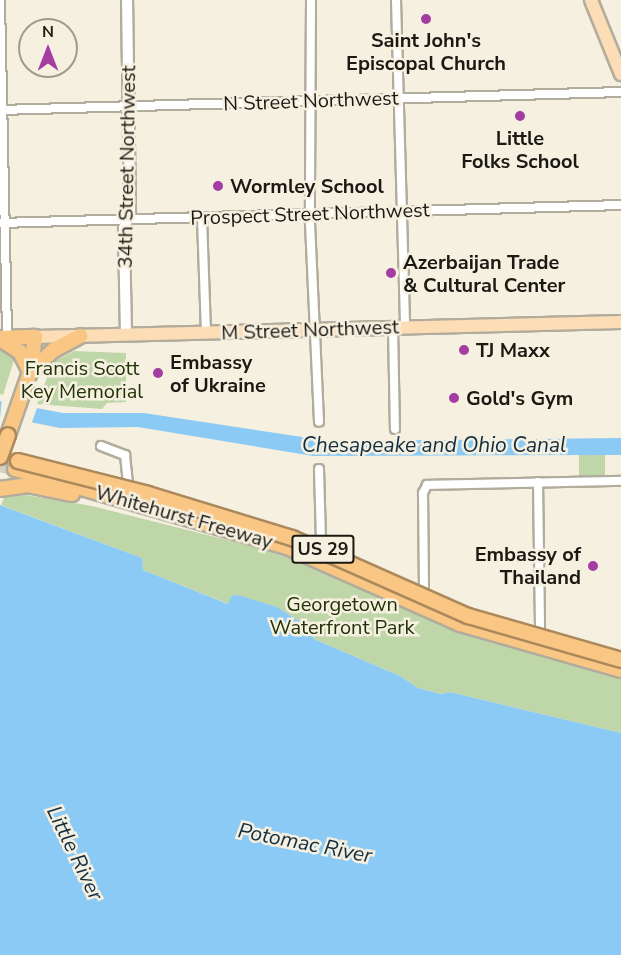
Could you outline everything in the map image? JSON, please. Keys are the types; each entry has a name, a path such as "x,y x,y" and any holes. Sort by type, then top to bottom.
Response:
{"highway":[{"path":"30,372 54,350 80,336"},
{"name":"M Street Northwest","path":"2,338 36,337"},
{"path":"0,458 30,372 36,337"},
{"path":"2,338 20,352 30,372"},
{"name":"Whitehurst Freeway","path":"621,660 468,616 292,538 148,494 16,465 315,557 460,624 621,670"},
{"name":"US 29","path":"0,489 27,485 54,489 249,535"}],"main road":[{"path":"591,0 621,74"},
{"name":"M Street Northwest","path":"36,337 621,322"}],"street":[{"path":"0,0 2,338"},
{"name":"34th Street Northwest","path":"126,335 129,106 127,0"},
{"path":"311,0 310,214 320,422"},
{"path":"395,429 402,212 396,0"},
{"name":"N Street Northwest","path":"2,110 621,92"},
{"name":"Prospect Street Northwest","path":"3,223 621,205"},
{"path":"202,218 206,333"},
{"path":"101,446 125,455 129,495"},
{"path":"0,458 321,553 480,625 621,664"},
{"path":"319,469 321,540"},
{"path":"424,588 424,487 433,483 621,481"},
{"path":"538,482 540,631"}],"green space":[{"path":"0,348 15,357 3,395 0,394"},
{"name":"Francis Scott Key Memorial","path":"74,351 126,353 126,402 107,403 102,409 37,404 53,362"},
{"path":"579,454 605,454 605,476 579,476"},
{"name":"Georgetown Waterfront Park","path":"14,493 92,506 267,550 336,575 449,628 621,676 621,733 450,692 441,694 418,688 400,676 314,639 307,626 277,607 232,595 229,604 143,570 142,558 1,505 5,495"}],"water":[{"name":"Chesapeake and Ohio Canal","path":"0,401 63,413 144,413 329,441 621,438 621,455 313,456 138,427 60,428 0,416"},
{"path":"0,505 142,558 143,570 228,604 232,595 277,607 307,626 314,639 400,676 418,688 441,694 450,692 621,733 621,955 0,955"}],"pier":[{"path":"2,398 38,405 31,425 0,419"}],"tunnel":[{"path":"0,465 15,469"}],"place":[{"name":"Saint John's Episcopal Church","path":"426,19"},
{"name":"Little Folks School","path":"520,116"},
{"name":"Wormley School","path":"218,186"},
{"name":"Azerbaijan Trade & Cultural Center","path":"391,273"},
{"name":"TJ Maxx","path":"464,350"},
{"name":"Embassy of Ukraine","path":"158,373"},
{"name":"Gold's Gym","path":"454,398"},
{"name":"Embassy of Thailand","path":"593,566"}],"water label":[{"name":"Potomac River","path":"305,843"},
{"name":"Little River","path":"75,853"}]}
